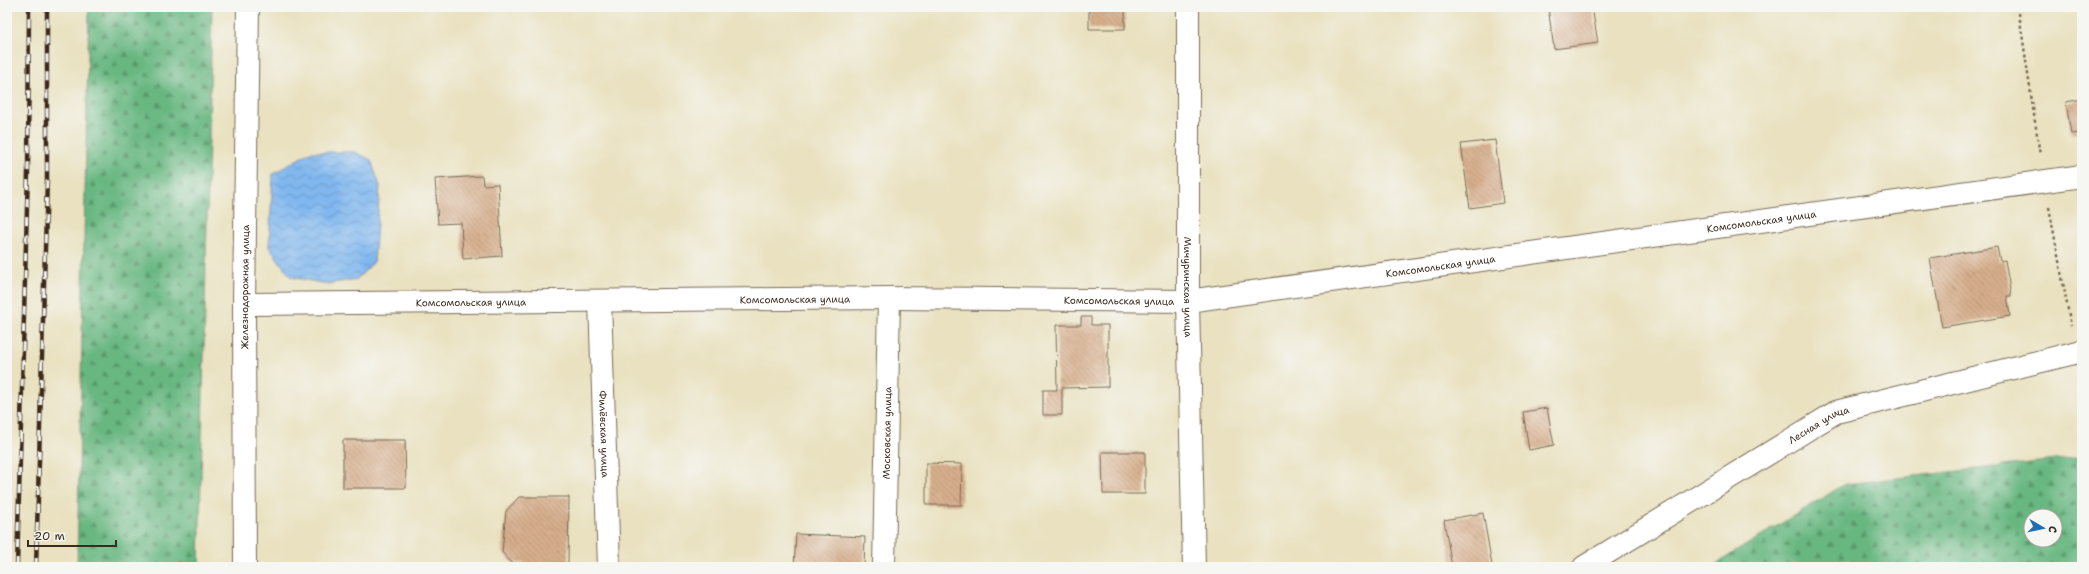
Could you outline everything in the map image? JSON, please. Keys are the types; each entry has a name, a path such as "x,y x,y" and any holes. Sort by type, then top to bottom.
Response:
{"street":[{"name":"Железнодорожная улица","path":"245,567 244,304 248,7"},
{"name":"Мичуринская улица","path":"1188,7 1188,300 1194,567"},
{"name":"Комсомольская улица","path":"244,304 600,302 889,298 1188,300 2082,176"},
{"name":"Московская улица","path":"884,567 889,298"},
{"name":"Филёвская улица","path":"600,302 609,567"},
{"name":"Лесная улица","path":"1584,567 1836,412 2082,352"}],"green space":[{"path":"89,7 212,7 199,567 77,567"},
{"path":"2082,457 2082,567 1711,567 1845,484"}],"water":[{"path":"310,152 355,152 371,160 380,186 374,262 357,279 327,284 291,277 269,247 273,174"}],"building":[{"path":"1089,7 1125,7 1125,29 1089,29"},
{"path":"1548,7 1592,7 1598,43 1554,49"},
{"path":"2082,99 2082,133 2071,134 2066,102"},
{"path":"1495,140 1503,203 1470,208 1461,144"},
{"path":"482,176 483,185 498,184 502,256 463,259 461,223 438,224 435,179"},
{"path":"1997,247 2000,261 2005,260 2011,296 2007,296 2010,316 1942,327 1930,258"},
{"path":"1081,317 1091,317 1091,325 1108,325 1108,387 1062,388 1062,415 1043,415 1043,390 1057,390 1056,325 1081,325"},
{"path":"1547,408 1554,445 1529,450 1523,412"},
{"path":"343,440 405,440 406,488 343,488"},
{"path":"1102,452 1145,452 1145,494 1103,494"},
{"path":"926,463 962,464 961,505 926,505"},
{"path":"519,497 569,497 568,563 512,563 502,552 506,511"},
{"path":"1483,513 1492,565 1479,567 1452,567 1444,520"},
{"path":"796,534 865,537 864,567 794,567"}],"railway":[{"path":"17,567 28,171 29,7"},
{"path":"36,567 47,179 47,7"}]}
